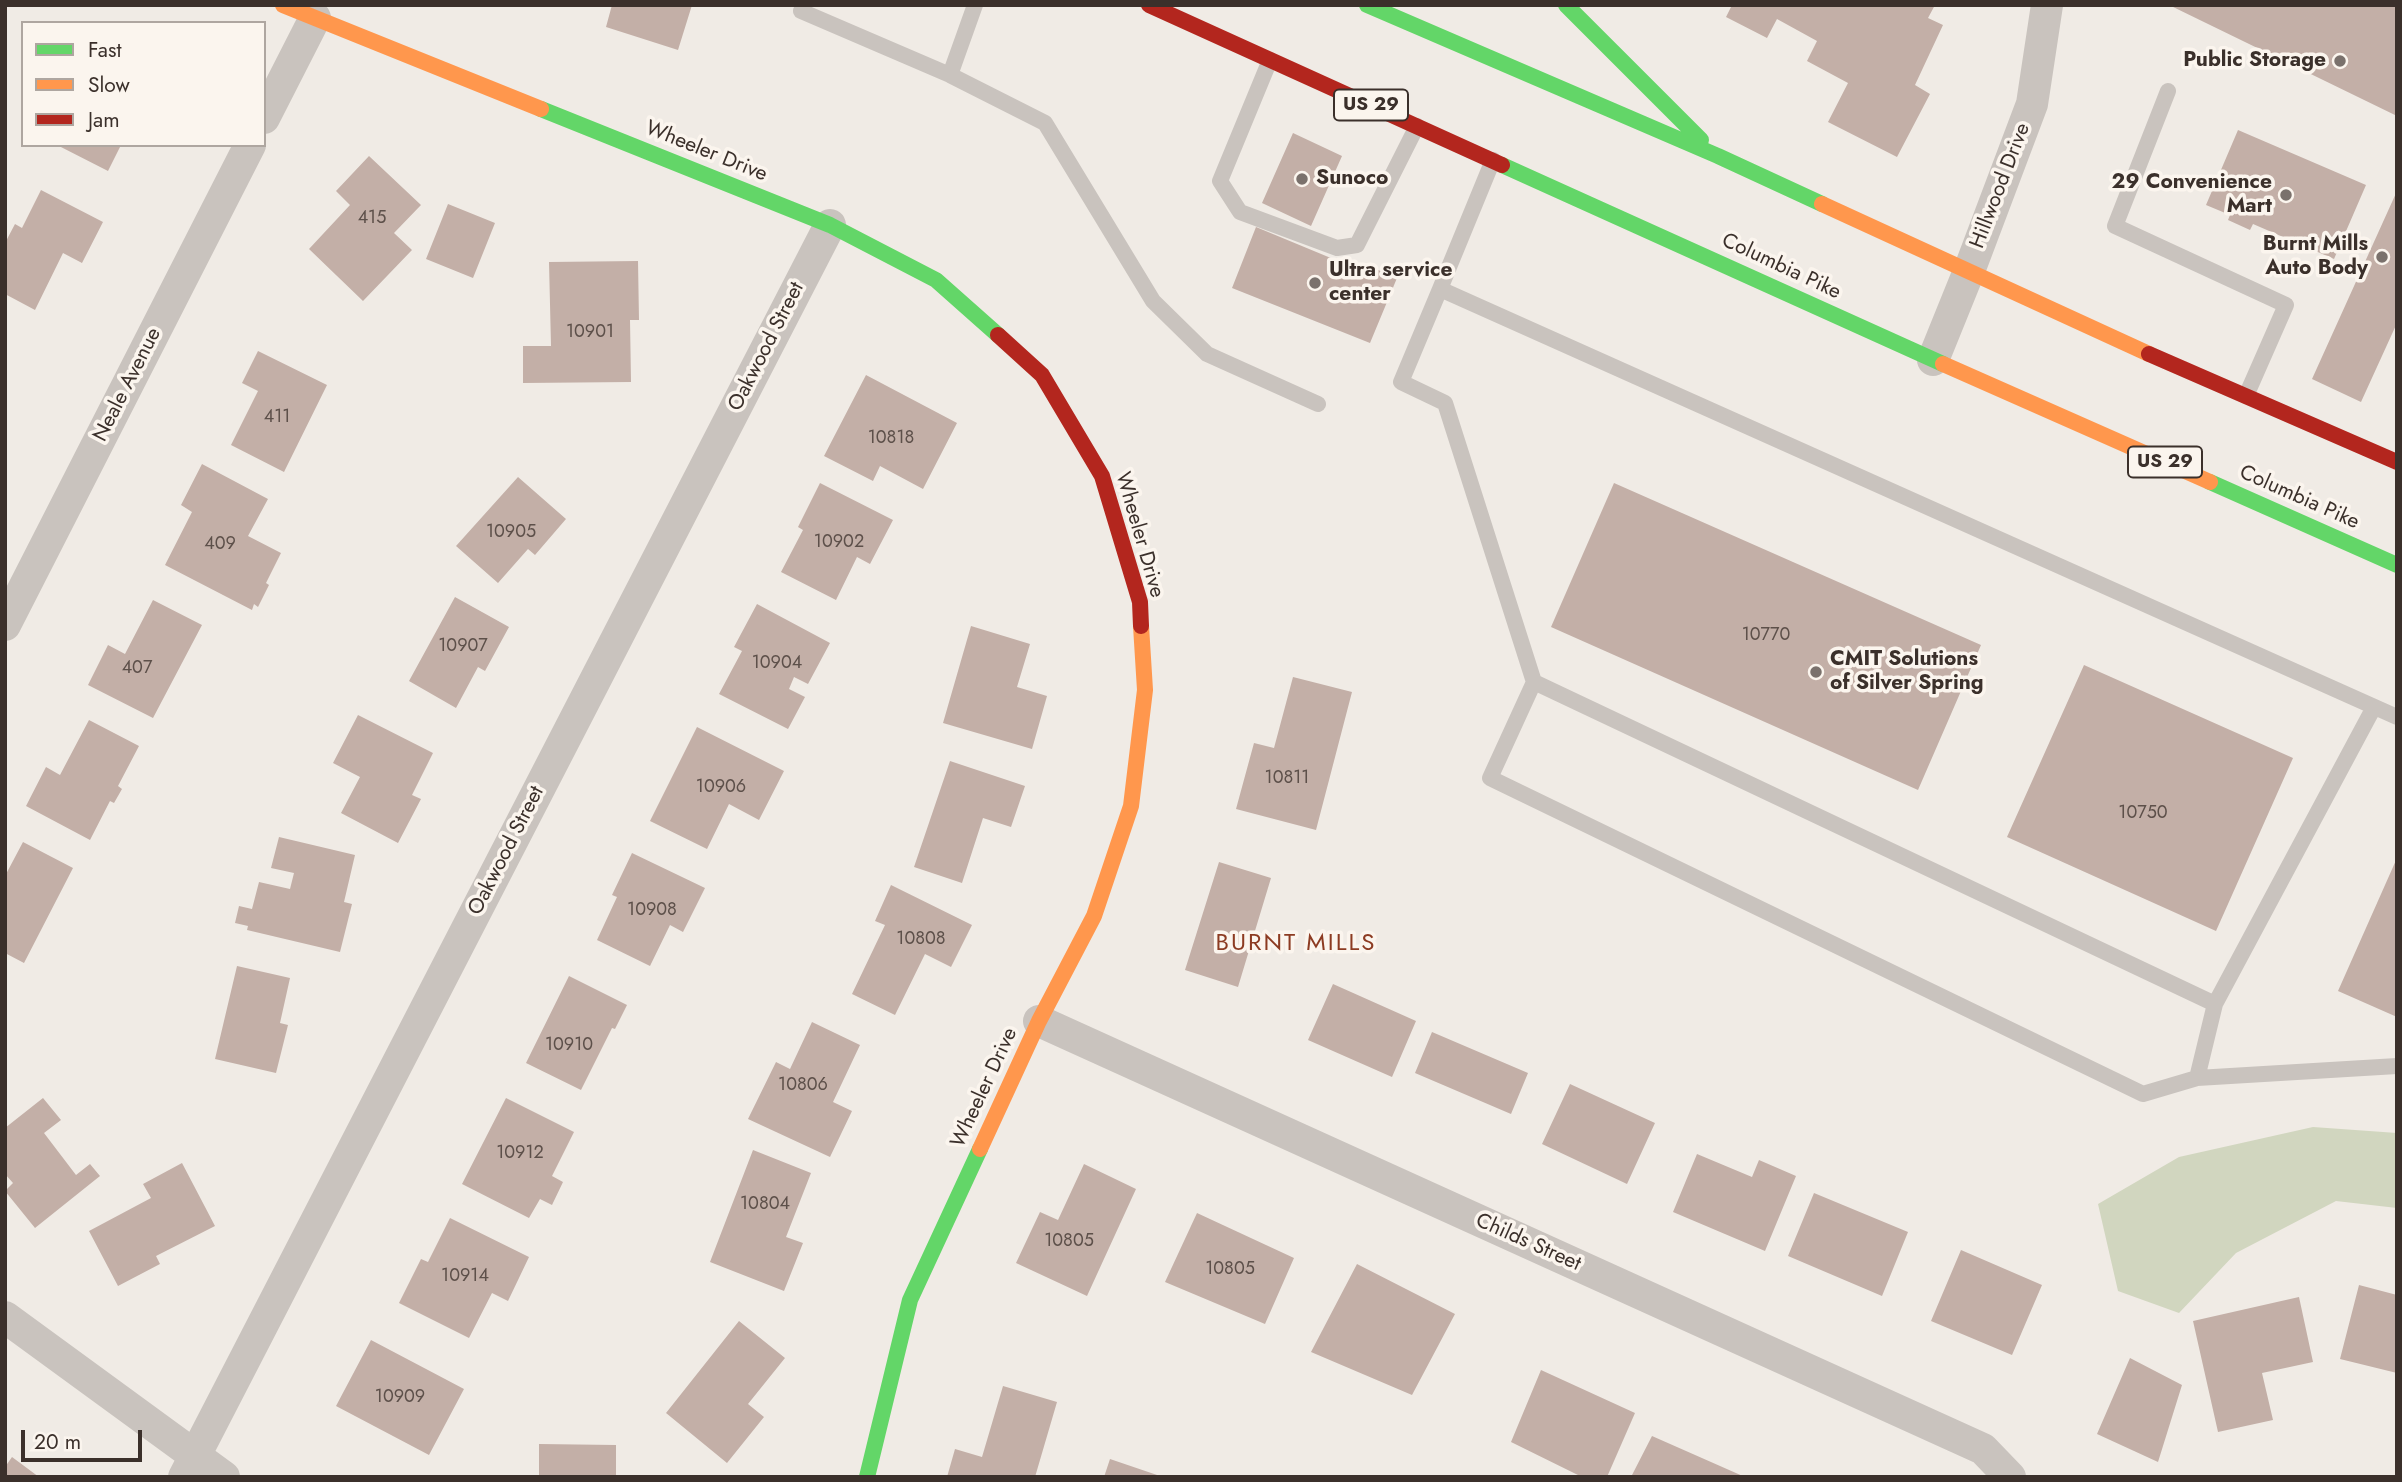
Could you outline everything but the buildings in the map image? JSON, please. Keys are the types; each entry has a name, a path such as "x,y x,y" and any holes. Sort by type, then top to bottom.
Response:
{"main road":[{"name":"Wheeler Drive","path":"283,5 831,225 936,280 1042,375 1102,476 1140,602 1145,690 1131,806 1094,916 1038,1021 910,1300 867,1477"},
{"name":"Columbia Pike","path":"1149,5 1933,360 2397,565"},
{"path":"1367,5 1718,156 2397,462"},
{"path":"1566,5 1718,156"}],"street":[{"name":"Hillwood Drive","path":"1933,360 2032,104 2047,5"},
{"path":"266,114 315,18"},
{"name":"Neale Avenue","path":"5,625 249,147"},
{"name":"Oakwood Street","path":"189,1466 831,225"},
{"name":"Childs Street","path":"1038,1021 1983,1449 2010,1477"},
{"path":"5,1317 189,1466 224,1477"}],"lane":[{"path":"950,75 975,5"},
{"path":"801,11 950,75 1045,122 1153,301 1207,354 1318,404"},
{"path":"1270,60 1220,181 1240,212 1337,248 1357,245 1417,126"},
{"path":"2168,91 2115,226 2286,306 2246,396"},
{"path":"1493,160 1401,382 1445,403 1534,682 1490,778 2143,1094 2197,1078 2397,1066"},
{"path":"1440,289 2397,717"},
{"path":"1534,682 2215,1004"},
{"path":"2197,1078 2215,1004 2374,707"}],"green space":[{"path":"2313,1127 2397,1133 2397,1208 2336,1201 2236,1253 2179,1313 2118,1291 2098,1204 2179,1157"}],"traffic: fast":[{"path":"1367,5 1718,156 1822,204"},
{"path":"1566,5 1701,140"},
{"path":"541,109 830,225 936,280 998,335"},
{"path":"1502,165 1943,364"},
{"path":"2210,482 2397,565"},
{"path":"867,1477 910,1300 980,1149"}],"traffic: slow":[{"path":"283,5 541,109"},
{"path":"1822,204 2149,354"},
{"path":"1943,364 2210,482"},
{"path":"980,1149 1039,1021 1094,916 1131,806 1145,690 1141,626"}],"traffic: jam":[{"path":"1149,5 1502,165"},
{"path":"998,335 1042,375 1102,476 1140,602 1141,626"},
{"path":"2149,354 2397,462"}],"place":[{"name":"Public Storage","path":"2340,61"},
{"name":"Sunoco","path":"1302,179"},
{"name":"29 Convenience Mart","path":"2286,195"},
{"name":"Burnt Mills Auto Body","path":"2382,257"},
{"name":"Ultra service center","path":"1315,283"},
{"name":"CMIT Solutions of Silver Spring","path":"1816,672"}],"district":[{"name":"BURNT MILLS","path":"1296,944"}]}
